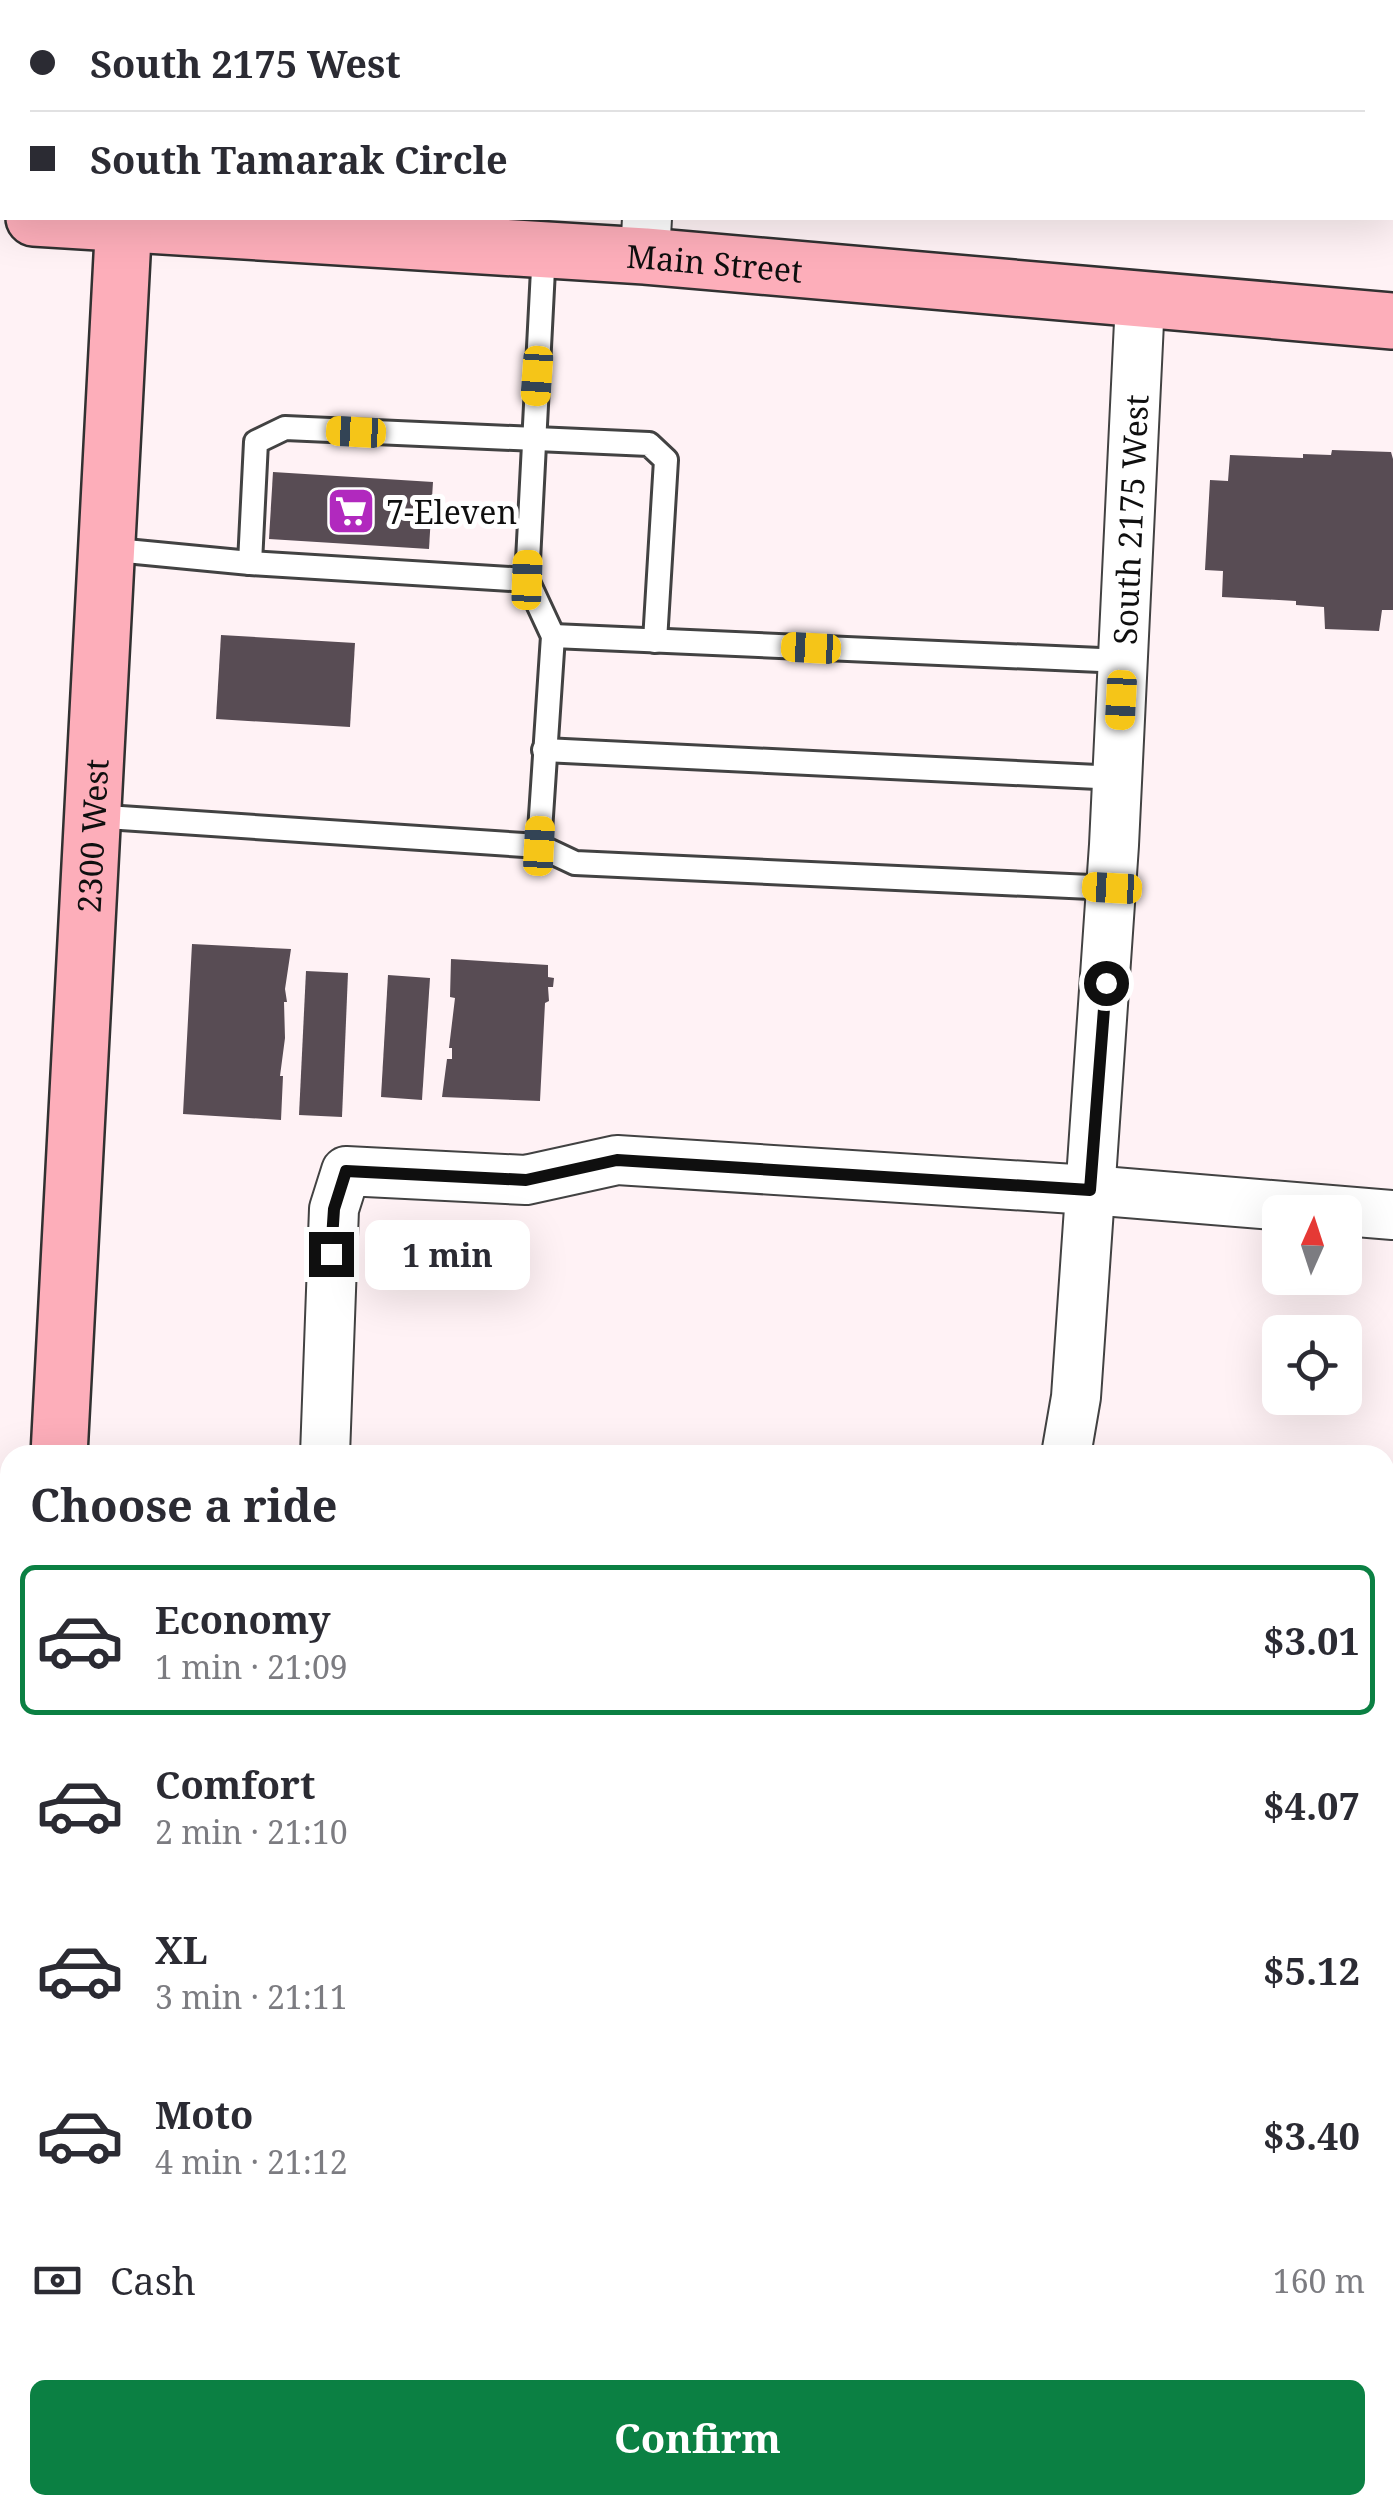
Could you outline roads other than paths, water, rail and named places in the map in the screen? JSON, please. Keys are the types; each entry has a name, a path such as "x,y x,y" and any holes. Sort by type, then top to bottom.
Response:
{"main road":[{"name":"Main Street","path":"124,220 544,250 646,237 1140,301 1393,321"},
{"name":"2300 West","path":"60,1445 124,220"}],"street":[{"name":"South 2175 West","path":"1068,1445 1076,1397 1112,888 1140,301"},
{"path":"325,1445 334,1209 346,1171 526,1180 617,1160 1090,1190 1393,1216"}],"lane":[{"path":"539,846 553,636 527,580 544,250"},
{"path":"250,563 256,442 285,428 649,444 666,460 655,640"},
{"path":"104,549 250,563 527,580"},
{"path":"553,636 1123,661"},
{"path":"544,750 1118,778"},
{"path":"91,816 539,846 575,863 1112,888"}],"place":[{"name":"7-Eleven","path":"351,511"}]}
